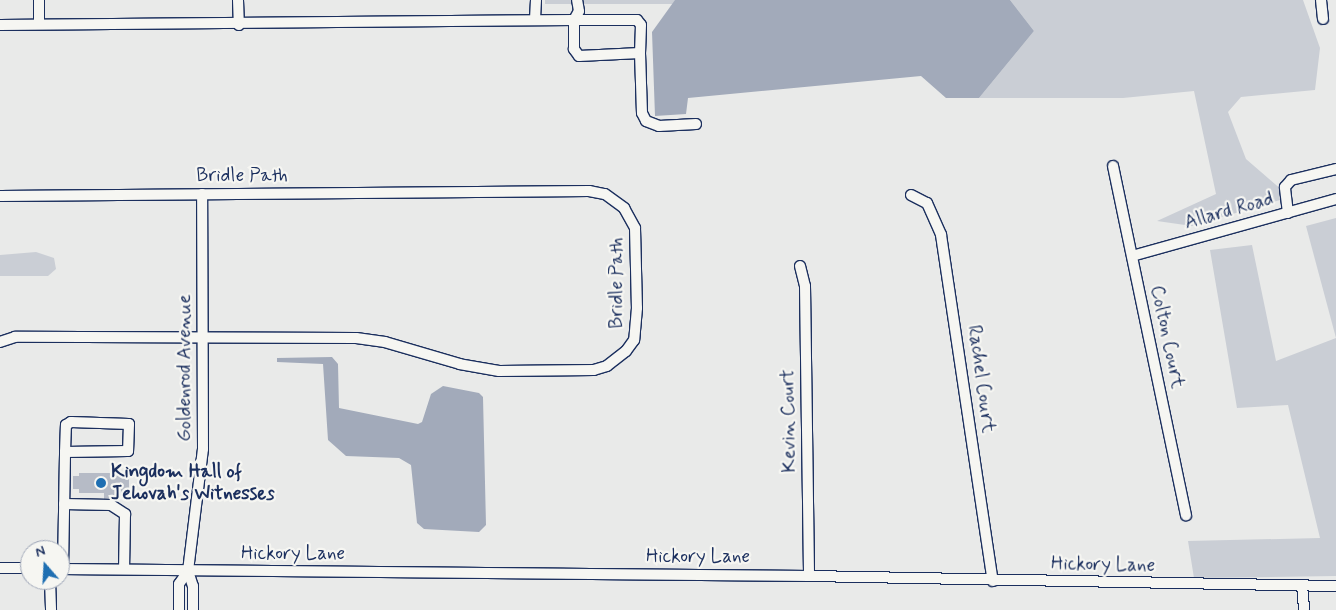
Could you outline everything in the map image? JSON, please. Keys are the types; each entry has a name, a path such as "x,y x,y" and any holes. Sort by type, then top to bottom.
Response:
{"street":[{"path":"39,24 40,0"},
{"path":"238,0 239,25"},
{"path":"535,19 536,0"},
{"path":"577,0 580,11 574,20 574,49 578,56 640,53"},
{"path":"1321,0 1324,19"},
{"path":"0,25 239,25 535,19 637,20 641,24 642,113 646,121 659,126 696,124"},
{"name":"Colton Court","path":"1112,166 1186,515"},
{"path":"1288,213 1285,187 1291,180 1336,169"},
{"name":"Bridle Path","path":"0,196 588,191 605,194 624,208 635,228 637,308 634,340 626,351 606,366 594,370 499,371 460,364 384,342 356,338 15,337 0,342"},
{"name":"Goldenrod Avenue","path":"188,571 203,450 202,194"},
{"name":"Rachel Court","path":"911,195 927,203 941,235 993,581"},
{"name":"Allard Road","path":"1132,256 1336,200"},
{"name":"Kevin Court","path":"800,266 805,286 809,576"},
{"path":"62,540 65,452 68,423 129,424 128,451 65,452"},
{"path":"64,504 111,504 125,514 124,569"},
{"path":"0,568 20,568"},
{"name":"Hickory Lane","path":"70,569 809,576 993,581 1336,586"},
{"path":"179,610 179,584 188,571"},
{"path":"188,571 193,586 193,610"},
{"path":"1302,585 1304,610"},
{"path":"50,590 51,610"}],"shaded area":[{"path":"545,0 675,0 675,4 545,4"},
{"path":"1010,0 1303,0 1320,48 1315,90 1241,97 1228,112 1246,159 1290,197 1192,226 1157,221 1216,194 1194,91 1123,98 979,98 1034,31"},
{"path":"1336,218 1336,338 1306,226"},
{"path":"1252,245 1276,361 1336,338 1336,576 1194,578 1188,541 1320,538 1288,405 1237,408 1210,250"},
{"path":"36,252 54,258 56,269 48,276 0,276 0,255"}],"water":[{"path":"675,0 1010,0 1034,31 979,98 946,98 921,76 688,98 686,114 655,116 652,32"},
{"path":"332,357 338,364 339,408 418,424 422,422 431,394 443,386 479,393 483,397 486,525 479,532 424,529 417,523 411,465 399,458 346,456 328,440 323,364 277,362 277,358"}],"building":[{"name":"Kingdom Hall of Jehovah's Witnesses","path":"79,473 129,473 129,494 104,500 104,493 79,493 79,489 73,489 73,476 79,476"}],"place":[{"name":"Kingdom Hall of Jehovah's Witnesses","path":"101,483"}]}
